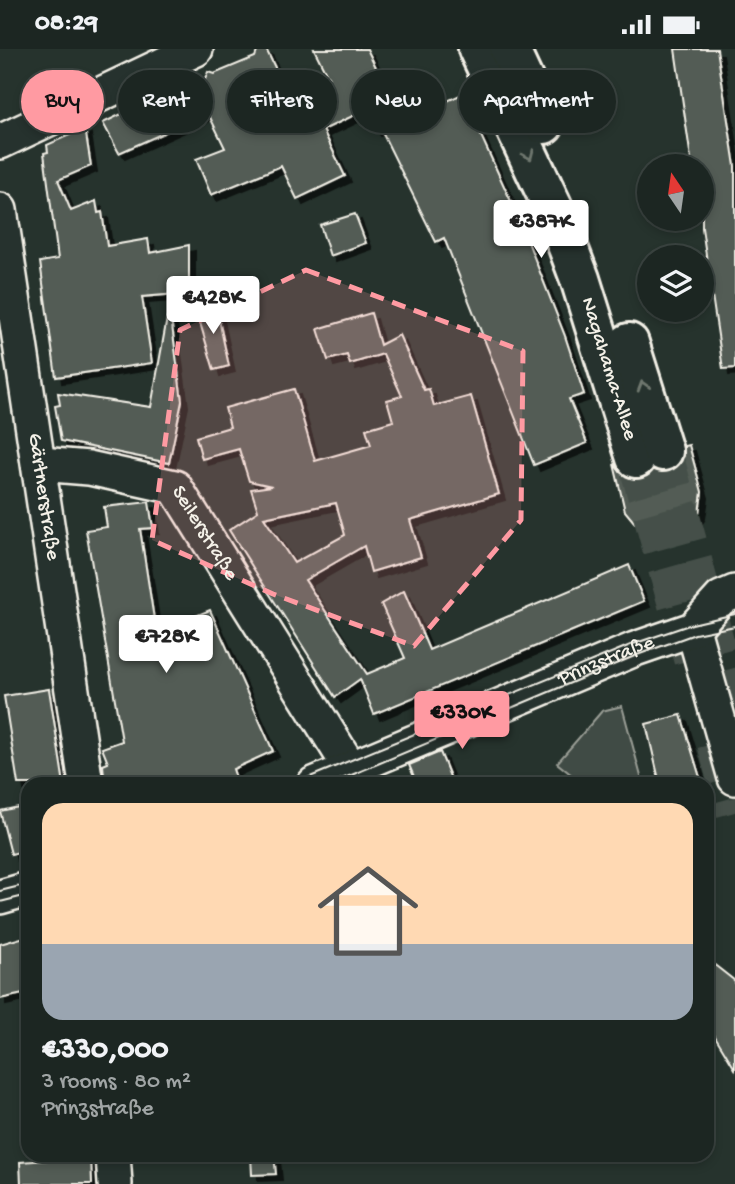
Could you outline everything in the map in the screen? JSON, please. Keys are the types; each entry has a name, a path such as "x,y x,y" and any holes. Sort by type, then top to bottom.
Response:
{"main road":[{"name":"Nagahama-Allee","path":"478,49 538,176 650,455 604,274 552,142 509,49"}],"street":[{"path":"0,142 196,49"},
{"name":"Gärtnerstraße","path":"0,210 85,777"},
{"name":"Seilerstraße","path":"40,464 89,468 176,487 351,769"},
{"name":"Prinzstraße","path":"331,777 635,649 693,629 721,599 735,591"},
{"path":"693,629 735,778"},
{"path":"0,897 21,891"},
{"path":"113,1162 115,1184"}],"highlighted area":[{"path":"306,270 523,351 521,520 414,646 273,594 152,540 180,330"}],"shaded area":[{"path":"622,706 641,777 574,777 557,763 602,711"}],"building":[{"path":"258,49 266,49 276,70 227,70 227,133 324,133 345,176 297,199 281,166 211,195 196,159 225,148 213,123 213,74 255,57"},
{"path":"314,49 367,49 377,70 351,70 351,117 337,123 337,70 324,70"},
{"path":"675,49 717,49 735,166 735,368 723,369 714,309 714,245 705,245 702,231 714,231 714,154 690,154"},
{"path":"459,95 459,133 480,133 519,219 565,336 584,394 569,399 587,443 534,465 444,238 436,242 382,133 445,133 445,102"},
{"path":"118,116 118,133 164,133 119,153 104,123"},
{"path":"74,133 86,133 91,166 58,180 71,211 96,201 98,213 102,212 107,246 148,239 150,253 189,245 189,293 142,297 152,363 56,377 40,262 58,259 44,153 48,152 47,145"},
{"path":"355,214 366,243 330,256 320,225"},
{"path":"216,306 229,366 214,370 196,309"},
{"path":"371,313 380,345 399,335 424,390 429,389 434,406 471,396 499,494 410,520 421,557 371,572 364,546 305,580 367,674 405,658 381,604 404,591 429,650 629,565 644,601 374,714 360,679 335,697 229,530 258,511 251,489 272,486 249,481 239,449 202,459 196,437 230,427 225,408 294,389 315,461 371,445 366,429 393,421 387,400 402,396 383,354 350,364 347,355 328,360 318,329","holes":["336,503 345,535 294,563 264,518"]},
{"path":"167,318 171,318 182,401 169,463 61,441 55,406 60,405 58,393 151,407"},
{"path":"689,445 702,492 699,513 690,527 675,535 657,537 644,534 625,511 614,464 622,474 632,479 642,479 654,470 669,472 679,466 684,456 684,446"},
{"path":"149,502 153,528 140,529 156,632 210,610 273,751 233,769 236,777 104,776 103,765 108,763 102,748 122,741 86,530 107,527 104,507"},
{"path":"49,689 63,777 21,777 21,784 18,784 4,696"},
{"path":"681,715 700,777 658,777 646,724"},
{"path":"440,752 450,777 414,777 409,765"},
{"path":"21,806 21,852 11,854 0,811"},
{"path":"21,938 21,994 0,999 0,944"},
{"path":"714,964 735,981 735,1069 714,1034"},
{"path":"20,1162 91,1162 92,1184 21,1184"},
{"path":"251,1162 275,1162 276,1174 252,1175"}],"tunnel":[{"path":"663,451 735,714"},
{"path":"636,458 694,665"},
{"path":"716,743 735,812"}],"tram line":[{"path":"310,777 633,644 692,624 735,614"},
{"path":"347,777 637,655 695,634 735,626"},
{"path":"0,891 21,886"},
{"path":"0,902 21,897"}]}
